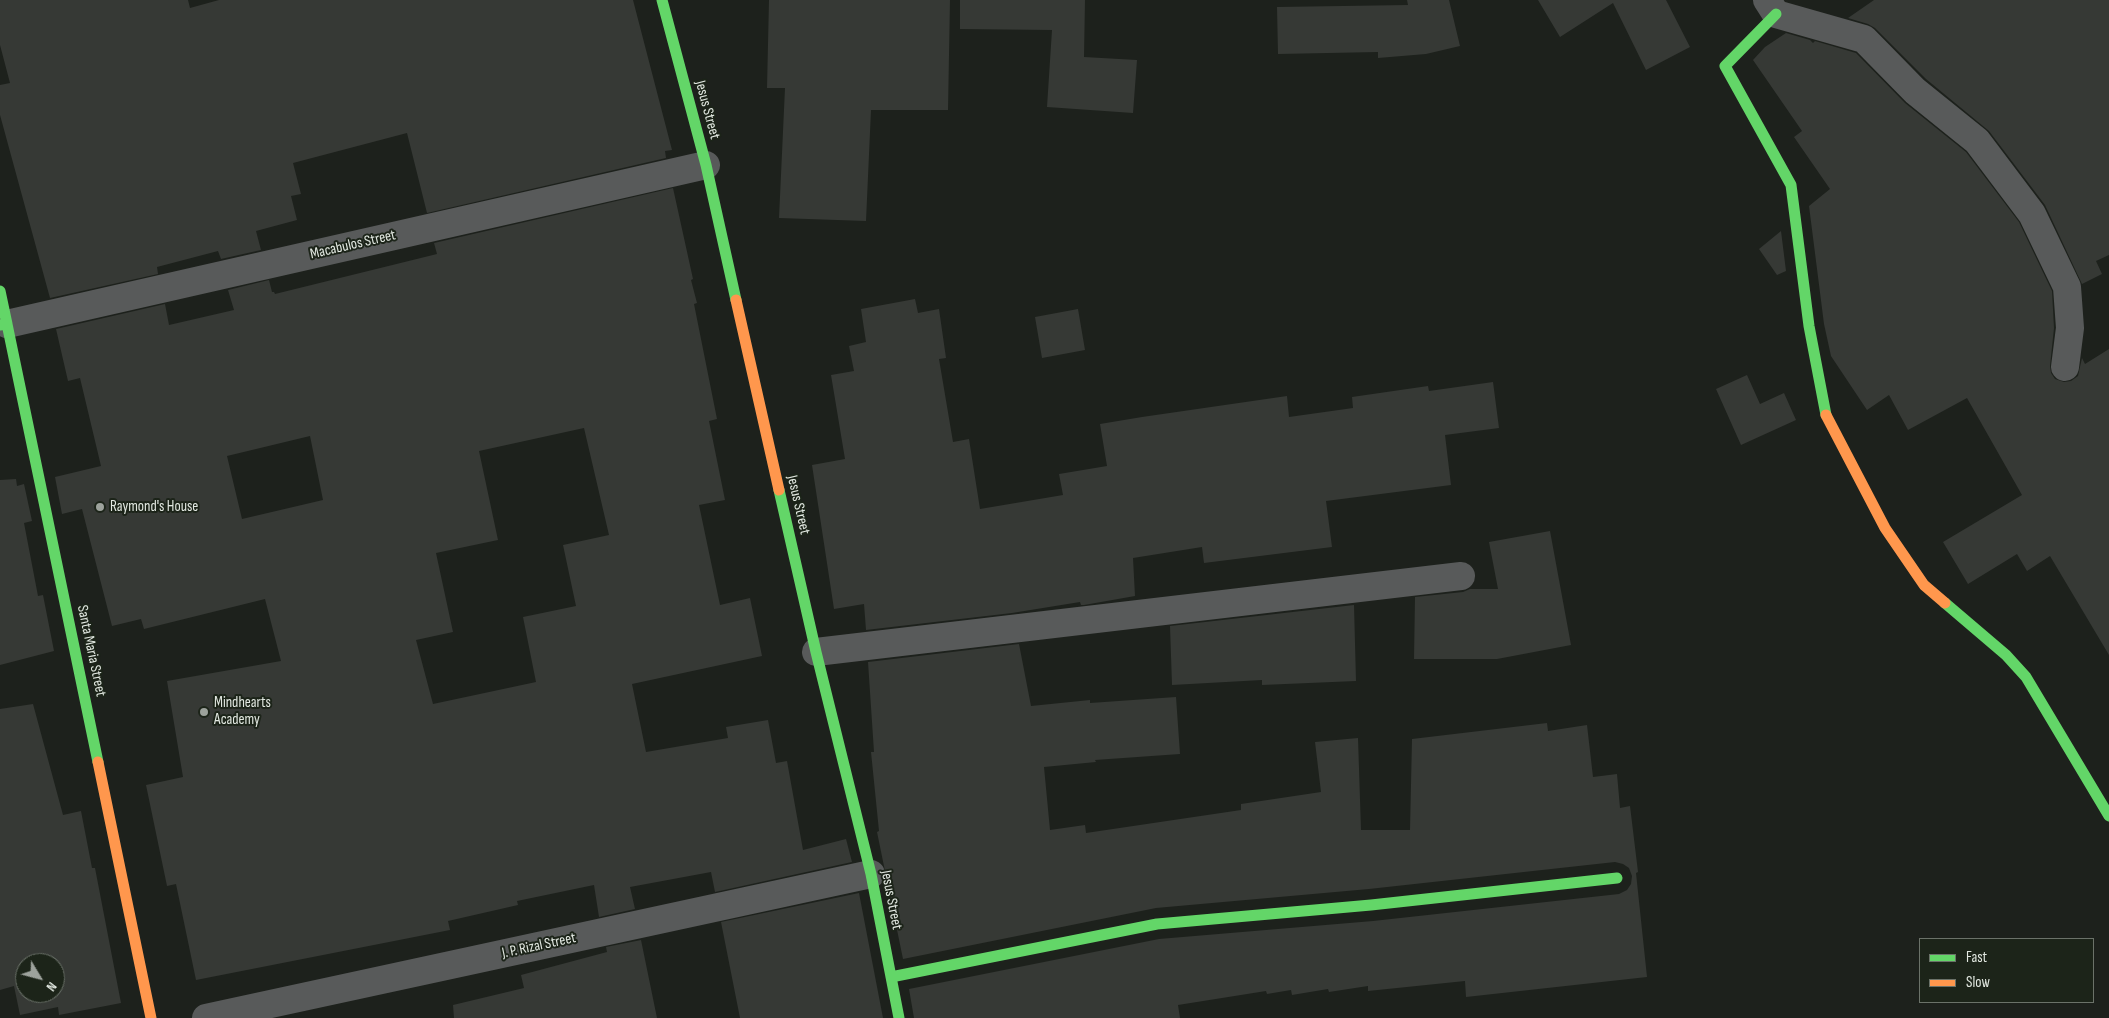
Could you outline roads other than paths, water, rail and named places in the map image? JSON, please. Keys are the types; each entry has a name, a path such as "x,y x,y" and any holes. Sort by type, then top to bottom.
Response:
{"street":[{"name":"Jesus Street","path":"662,0 706,165 816,652 871,874 899,1018"},
{"path":"2065,367 2070,328 2067,287 2032,214 1977,141 1915,91 1864,39 1772,7 1724,66 1791,185 1809,326 1826,415 1885,528 1924,585 2006,655 2026,677 2109,816"},
{"name":"Macabulos Street","path":"4,324 706,165"},
{"name":"Santa Maria Street","path":"0,291 4,324 151,1018"},
{"path":"816,652 1461,576"},
{"name":"J. P. Rizal Street","path":"206,1018 871,874"},
{"path":"891,976 1157,924 1371,905 1617,878"}],"place":[{"name":"Raymond's House","path":"100,507"},
{"name":"Mindhearts Academy","path":"204,712"}]}
